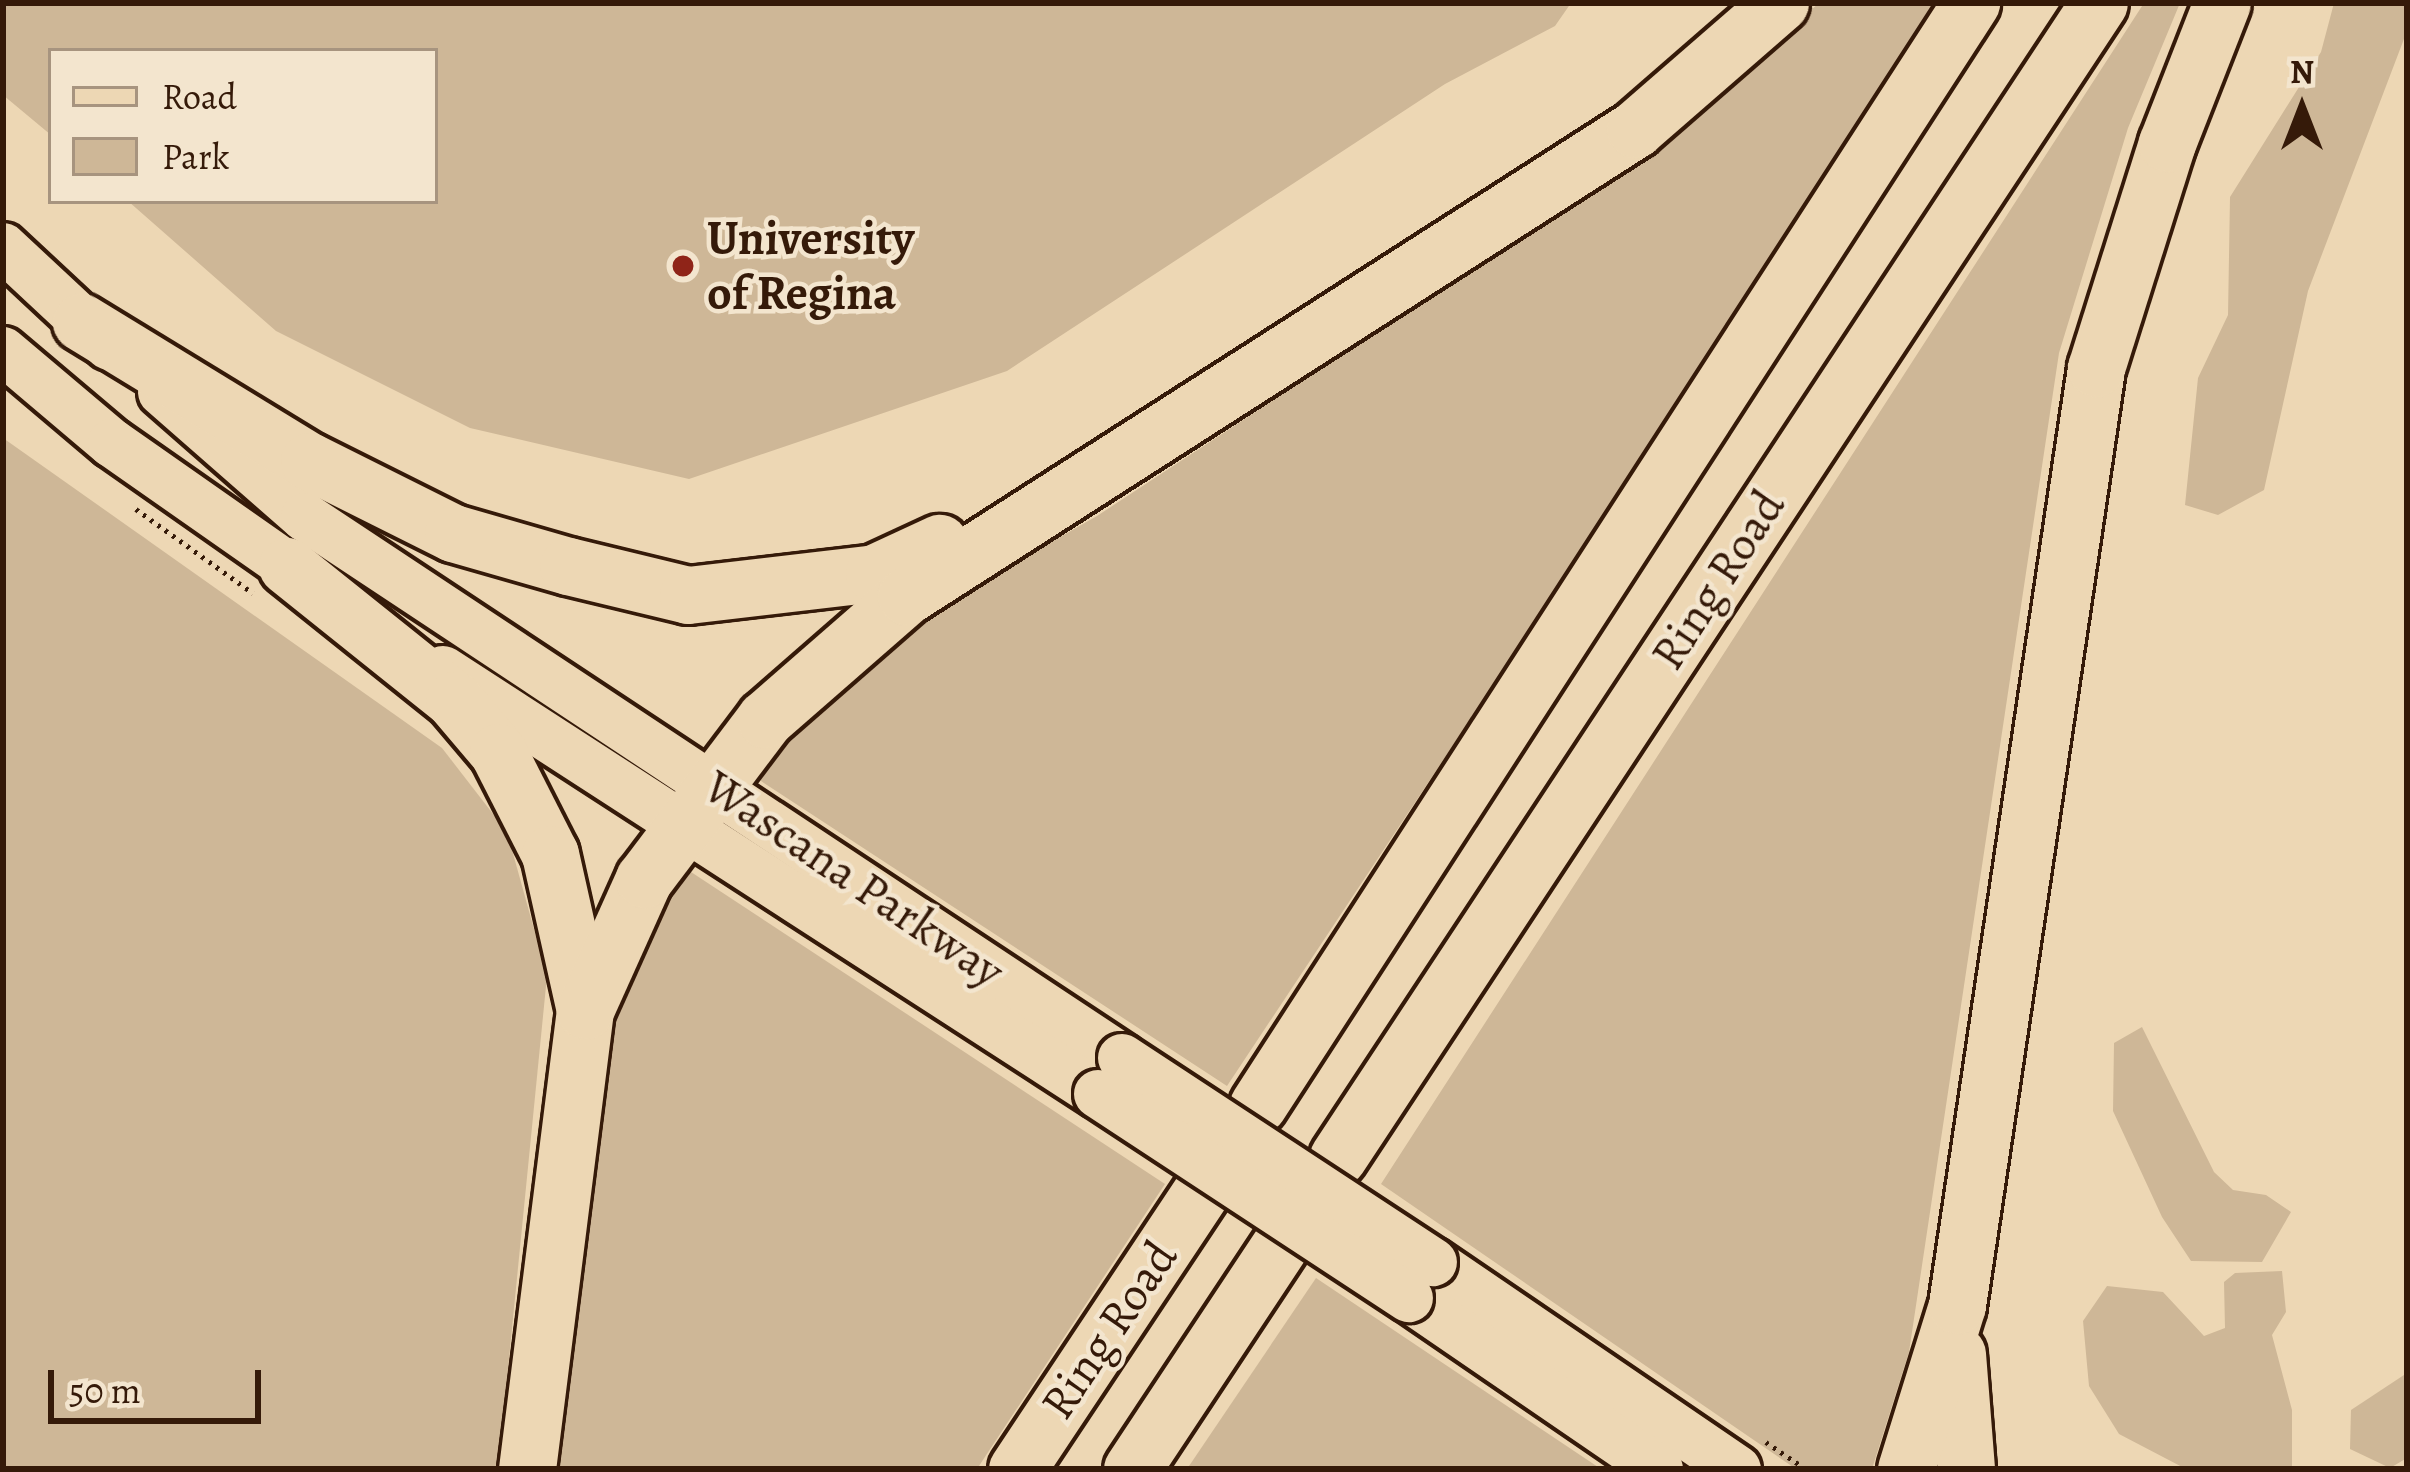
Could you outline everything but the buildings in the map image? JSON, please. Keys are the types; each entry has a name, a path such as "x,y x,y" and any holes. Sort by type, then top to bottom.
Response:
{"highway":[{"path":"526,1469 585,1010 644,879 765,719 905,596 1635,129 1780,3"},
{"name":"Ring Road","path":"1258,1105 1971,3"},
{"name":"Ring Road","path":"1338,1157 2099,3"},
{"path":"1906,1469 1957,1305 2096,368 2167,143 2222,3"},
{"path":"81,322 309,461 454,533 688,595 874,573 1117,460"},
{"path":"287,566 454,700 498,752 550,854 585,1010"},
{"name":"Ring Road","path":"1017,1469 1202,1192"},
{"name":"Ring Road","path":"1132,1469 1281,1244"},
{"path":"1957,1305 1966,1469"}],"main road":[{"path":"3,215 14,259"},
{"name":"Wascana Parkway","path":"14,259 305,517 697,806"},
{"name":"Wascana Parkway","path":"3,351 112,442 287,566 697,806 1421,1280 1737,1469"},
{"name":"Wascana Parkway","path":"1421,1280 1659,1469"}],"green space":[{"name":"University of Regina","path":"3,3 1571,3 1555,26 1445,84 1007,371 689,479 470,428 276,331 131,204 438,204 438,48 48,48 48,132 3,95"},
{"path":"1819,3 1945,3 1227,1086 761,781 759,760 870,645 1097,516 1658,147"},
{"path":"2144,3 2180,3 2128,128 2059,353 1909,1352 1872,1469 1796,1469 1381,1184"},
{"path":"2334,3 2407,3 2407,31 2308,291 2264,490 2218,515 2185,505 2198,378 2228,315 2230,197 2321,52"},
{"path":"3,438 442,748 507,832 547,976 498,1469 3,1469"},
{"path":"691,872 1165,1184 977,1469 540,1469 600,1024 668,873"},
{"path":"2142,1027 2214,1172 2233,1190 2266,1195 2291,1212 2262,1262 2191,1261 2162,1217 2113,1111 2114,1043"},
{"path":"2282,1271 2286,1312 2272,1335 2292,1410 2292,1469 2186,1469 2119,1434 2089,1386 2083,1321 2107,1286 2163,1292 2204,1336 2225,1328 2224,1282 2235,1273"},
{"path":"1316,1278 1601,1469 1187,1469"},
{"path":"2407,1373 2407,1458 2390,1468 2350,1449 2351,1410"}],"place":[{"name":"University of Regina","path":"683,266"}]}
